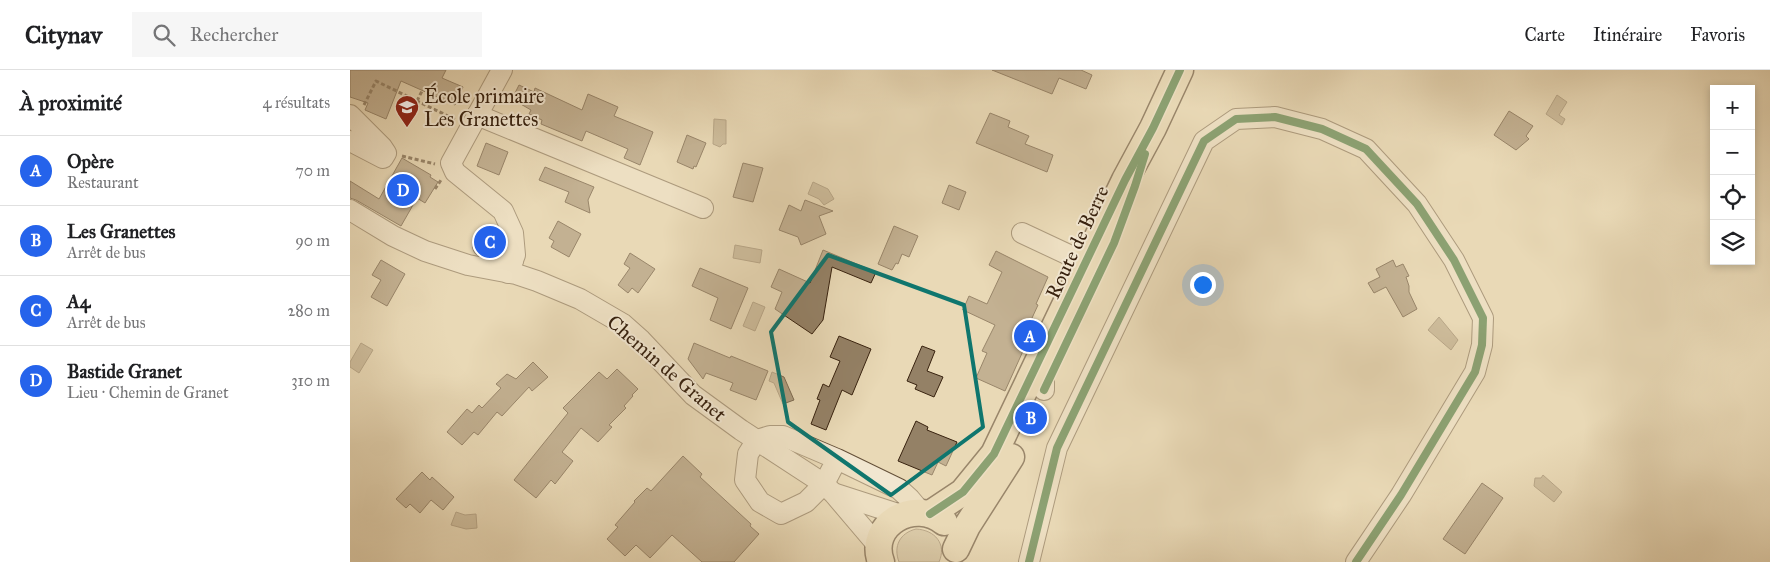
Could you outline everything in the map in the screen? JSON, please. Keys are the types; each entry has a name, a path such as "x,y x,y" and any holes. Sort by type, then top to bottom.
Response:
{"main road":[{"name":"Route de Berre","path":"880,557 882,537 886,528 893,521 917,514 964,492 994,454 1125,180 1153,128 1180,70"},
{"name":"Route de Berre","path":"956,558 967,526 1020,443 1114,243 1135,186 1153,128"},
{"path":"917,514 939,518 951,531 956,558"}],"street":[{"path":"483,246 510,267 515,255 513,234 503,211 452,168 451,163 470,119 502,70"},
{"path":"350,141 383,158 386,153 357,110"},
{"path":"1029,562 1057,448 1204,141 1236,119 1275,117 1322,129 1366,149 1417,204 1454,260 1483,318 1482,345 1475,372 1401,495 1356,562"},
{"path":"470,119 703,208"},
{"name":"Chemin de Granet","path":"350,210 393,236 425,251 468,265 510,267 580,299 622,324 642,340 693,395 829,489 917,514"},
{"path":"1022,233 1086,263 1090,268 1090,274 1044,373 1044,390"},
{"path":"837,459 829,489 781,514 760,502 746,480 748,454 756,440 770,436 783,436 837,459 899,489 910,499 917,514"},
{"name":"Chemin de Granet","path":"829,489 880,557"}],"path":[{"path":"357,110 376,81 417,100 470,119"},
{"path":"417,100 422,91"},
{"path":"409,158 443,166"},
{"path":"435,189 439,182"}],"highlighted area":[{"path":"828,255 964,305 983,427 891,495 788,422 771,332"}],"shaded area":[{"path":"1557,95 1567,102 1559,115 1565,119 1562,125 1546,114"},
{"path":"714,119 726,120 726,144 720,147 713,144"},
{"path":"813,182 828,189 834,199 824,205 819,199 808,194"},
{"path":"735,245 762,250 760,263 733,258"},
{"path":"753,302 765,307 755,331 743,326"},
{"path":"1439,317 1458,340 1451,350 1428,330"},
{"path":"361,343 373,350 359,373 350,367 350,362"},
{"path":"772,372 784,377 794,400 783,404 774,383 769,381"},
{"path":"1543,475 1562,492 1554,502 1534,486 1535,478 1541,478"},
{"path":"456,512 465,515 476,514 477,528 466,529 451,525"},
{"path":"916,529 929,532 938,539 941,549 939,562 899,562 897,551 899,541 910,531"}],"building":[{"path":"350,70 446,70 442,78 463,87 455,105 401,81 386,119 365,110 368,103 350,97"},
{"path":"992,70 1081,70 1092,75 1086,89 1059,78 1052,94"},
{"path":"519,85 534,92 535,88 582,110 588,94 618,107 614,116 653,132 640,165 624,158 628,149 586,131 582,141 541,124 542,120 529,114 531,110 512,99"},
{"path":"1509,111 1533,126 1526,136 1529,139 1516,150 1494,135"},
{"path":"990,113 1010,121 1008,127 1029,136 1025,144 1053,155 1047,172 976,143"},
{"path":"687,135 706,143 696,167 694,166 693,169 677,162"},
{"path":"486,143 508,152 499,175 477,166"},
{"path":"402,158 431,175 430,177 438,182 425,203 417,198 401,226 350,198 350,181 379,199"},
{"path":"743,163 763,168 753,202 733,197"},
{"path":"545,167 594,187 588,200 590,213 565,202 569,192 539,180"},
{"path":"949,185 966,192 959,210 942,203"},
{"path":"805,200 833,211 819,216 826,234 801,245 798,237 779,230 789,205 801,211"},
{"path":"558,221 581,234 569,257 551,247 554,241 549,238"},
{"path":"894,226 918,236 909,257 902,254 898,264 896,263 892,270 878,264"},
{"path":"823,250 876,272 871,283 832,267 823,320 812,334 775,309 782,292 771,287 779,269 810,283"},
{"path":"996,251 1048,277 1032,318 1037,320 1005,391 976,378 987,353 982,351 995,325 963,310 969,296 987,304 1002,272 989,265"},
{"path":"630,253 655,269 638,293 632,288 628,293 618,285 630,268 624,264"},
{"path":"381,260 405,274 387,306 371,297 381,280 372,275"},
{"path":"1393,260 1396,267 1403,264 1409,276 1406,277 1409,292 1417,309 1403,317 1386,287 1374,293 1368,283 1380,277 1376,269"},
{"path":"700,268 748,288 731,329 710,320 718,298 692,286"},
{"path":"839,336 871,349 852,395 842,390 826,430 811,424 820,400 817,399 823,384 829,387 840,361 830,357"},
{"path":"694,343 768,371 756,400 730,390 733,383 706,373 703,379 688,359"},
{"path":"922,346 935,351 927,371 943,377 934,397 915,389 917,385 907,381"},
{"path":"533,362 548,377 532,391 529,387 502,416 497,412 478,435 474,432 462,445 447,432 467,409 472,413 479,405 482,408 501,388 496,384 507,374 516,379"},
{"path":"617,369 638,389 624,406 626,408 609,425 612,427 598,442 581,428 562,452 573,461 555,484 551,480 536,498 514,480 568,413 563,408 599,372 607,379"},
{"path":"916,421 928,427 927,430 957,442 946,466 938,462 932,475 898,461"},
{"path":"683,456 702,474 700,477 751,524 750,526 759,534 734,562 702,562 672,535 650,558 636,545 625,556 607,539 618,527 615,525 634,501 647,488 651,491"},
{"path":"422,472 430,480 432,477 454,497 443,510 431,500 420,513 410,504 406,508 396,499"},
{"path":"1482,483 1503,498 1465,554 1443,539"}],"cycle path":[{"path":"930,514 963,492 994,454 1125,180 1153,128 1180,70"},
{"path":"1029,562 1057,448 1204,141 1236,119 1275,117 1322,129 1366,149 1417,204 1454,260 1483,318 1482,345 1475,372 1401,495 1356,562"},
{"path":"1044,390 1114,243 1145,154"}],"place":[{"name":"École primaire Les Granettes","path":"407,128"},
{"name":"Bastide Granet","path":"403,190"},
{"name":"A4","path":"490,242"},
{"name":"Opère","path":"1030,336"},
{"name":"Les Granettes","path":"1031,418"}]}
